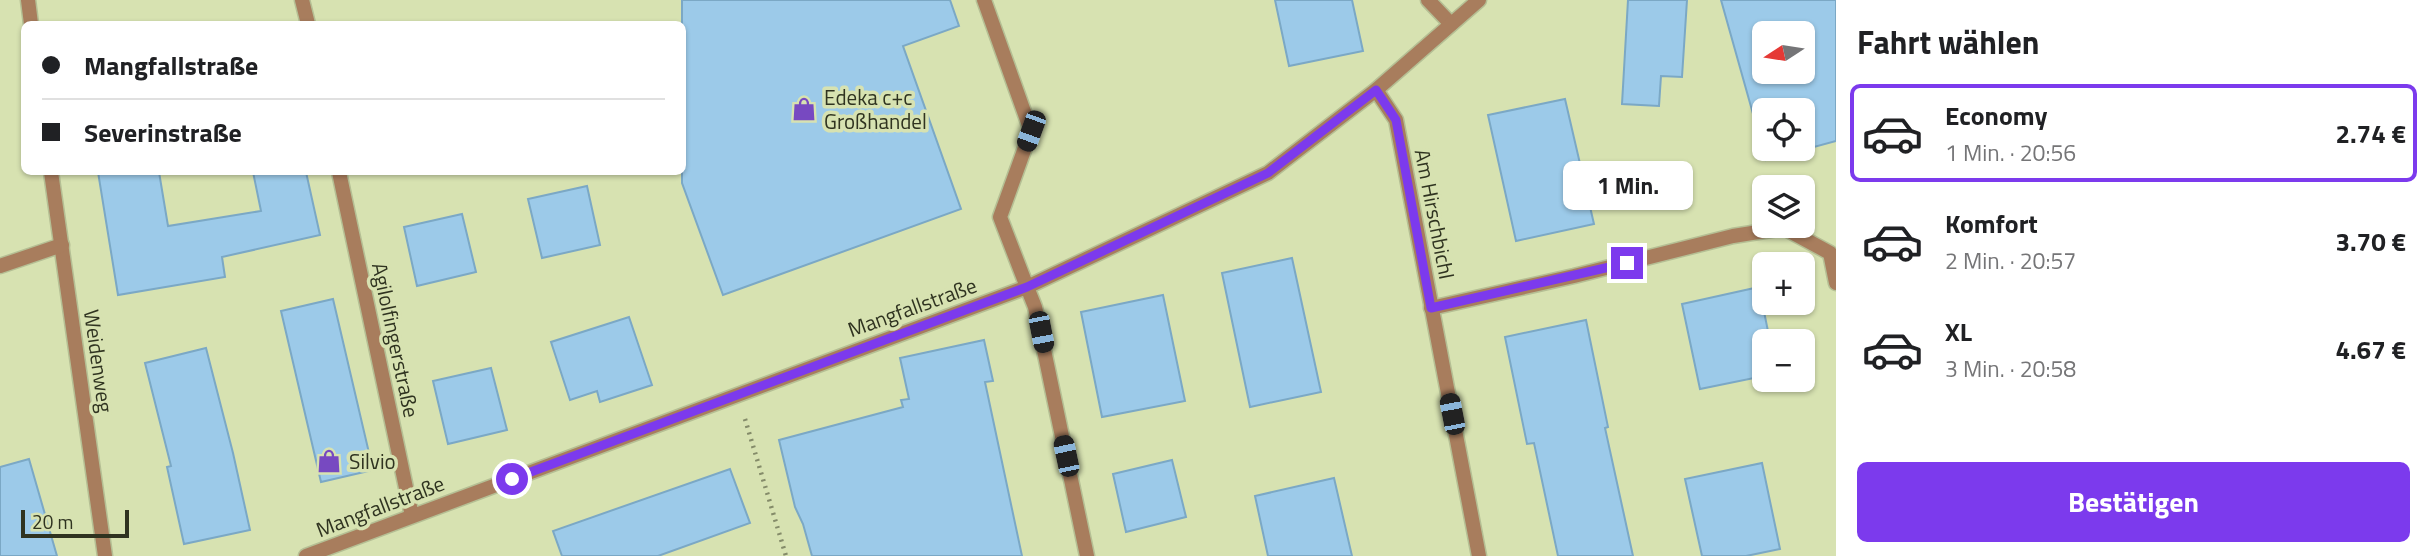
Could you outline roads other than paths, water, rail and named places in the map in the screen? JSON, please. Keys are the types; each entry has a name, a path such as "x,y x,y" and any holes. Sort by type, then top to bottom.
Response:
{"street":[{"path":"28,0 31,21"},
{"path":"302,0 306,21"},
{"path":"984,0 1031,131 1000,217 1035,307 1087,556"},
{"path":"1429,0 1451,24"},
{"name":"Mangfallstraße","path":"306,556 1027,287 1268,173 1376,90 1479,0"},
{"name":"Am Hirschbichl","path":"1376,90 1396,120 1479,556"},
{"name":"Weidenweg","path":"51,175 105,556"},
{"name":"Agilolfingerstraße","path":"340,175 412,516"},
{"path":"1431,308 1574,276 1732,236 1784,228 1830,253 1836,283"},
{"path":"0,266 62,245"}],"place":[{"name":"Edeka c+c Großhandel","path":"804,109"},
{"name":"Silvio","path":"329,461"}]}
